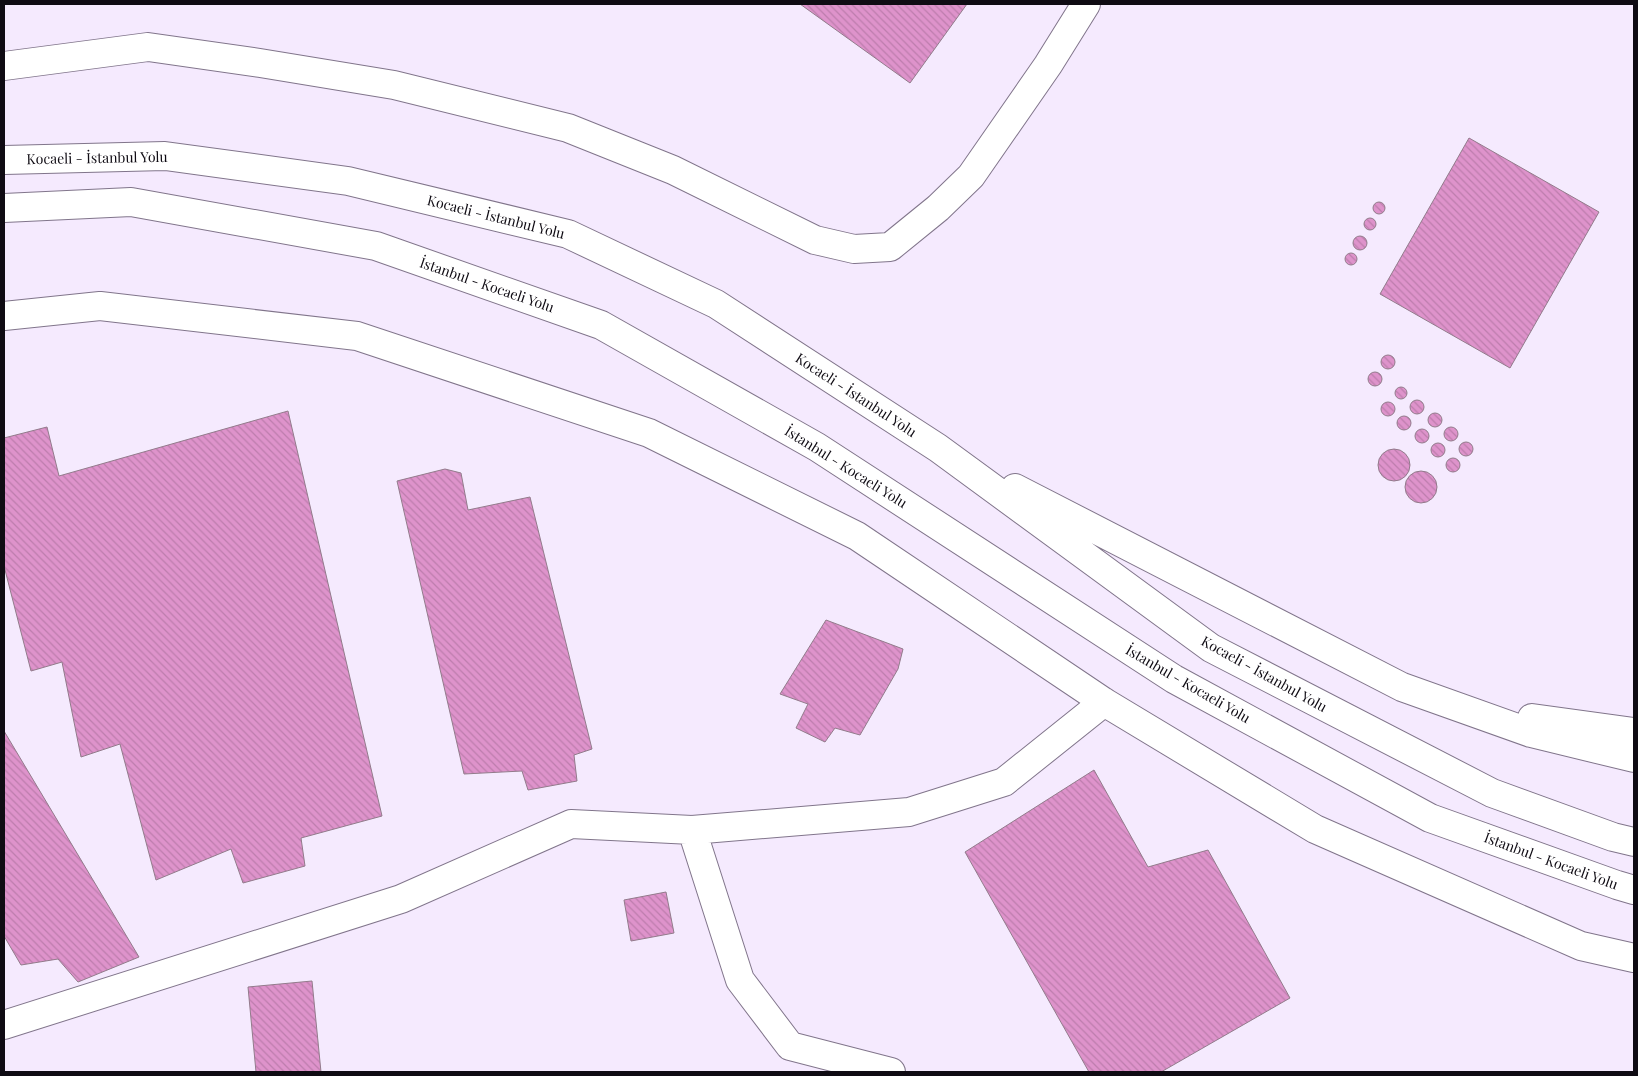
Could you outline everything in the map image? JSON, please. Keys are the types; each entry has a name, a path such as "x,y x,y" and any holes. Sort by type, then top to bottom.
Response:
{"main road":[{"path":"4,66 148,47 394,85 568,128 672,170 815,240 854,249 881,248 890,247 904,236 938,208 971,176 1048,65 1086,4"},
{"name":"Kocaeli - İstanbul Yolu","path":"4,160 165,156 348,181 568,234 716,304 938,448 1211,648 1492,793 1613,837 1634,842"},
{"name":"İstanbul - Kocaeli Yolu","path":"4,208 131,202 376,246 601,325 817,447 1174,679 1430,818 1634,890"},
{"path":"4,316 100,306 357,336 649,433 857,536 1104,702 1315,829 1582,946 1634,958"},
{"path":"938,448 1402,687 1531,733 1634,758"},
{"path":"4,1025 401,899 571,824 692,830 909,812 1004,782 1104,702"},
{"path":"1456,707 1634,732"},
{"path":"692,830 740,980 790,1046 891,1072"}],"building":[{"path":"800,4 967,4 910,83"},
{"path":"1469,138 1599,212 1510,368 1380,294"},
{"path":"1381,202 1384,203 1384,213 1377,214 1374,213 1373,206 1374,203"},
{"path":"1372,218 1375,219 1375,229 1368,230 1365,229 1364,222 1365,219"},
{"path":"1360,236 1365,238 1367,243 1365,248 1360,250 1355,248 1353,243 1355,238"},
{"path":"1353,253 1356,254 1356,264 1349,265 1346,264 1345,257 1346,254"},
{"path":"1385,355 1391,355 1395,362 1391,369 1385,369 1381,365 1381,359"},
{"path":"1375,372 1380,374 1382,379 1380,384 1375,386 1370,384 1368,379 1370,374"},
{"path":"1403,387 1406,388 1406,398 1399,399 1396,398 1395,391 1396,388"},
{"path":"1417,400 1422,402 1424,407 1422,412 1417,414 1412,412 1410,407 1412,402"},
{"path":"1388,402 1393,404 1395,409 1393,414 1388,416 1383,414 1381,409 1383,404"},
{"path":"288,411 382,816 301,838 305,866 243,883 231,849 156,880 120,744 81,757 62,662 31,671 4,566 4,438 47,427 59,476"},
{"path":"1435,413 1440,415 1442,420 1440,425 1435,427 1430,425 1428,420 1430,415"},
{"path":"1404,416 1409,418 1411,423 1409,428 1404,430 1399,428 1397,423 1399,418"},
{"path":"1451,427 1456,429 1458,434 1456,439 1451,441 1446,439 1444,434 1446,429"},
{"path":"1422,429 1427,431 1429,436 1427,441 1422,443 1417,441 1415,436 1417,431"},
{"path":"1466,442 1471,444 1473,449 1471,454 1466,456 1461,454 1459,449 1461,444"},
{"path":"1438,443 1443,445 1445,450 1443,455 1438,457 1433,455 1431,450 1433,445"},
{"path":"1394,449 1406,453 1410,465 1406,477 1394,481 1382,477 1378,465 1382,453"},
{"path":"1453,458 1458,460 1460,465 1458,470 1453,472 1448,470 1446,465 1448,460"},
{"path":"445,469 461,473 468,510 530,497 592,749 574,755 577,781 528,790 522,771 464,774 397,481"},
{"path":"1421,471 1427,472 1432,476 1436,481 1436,493 1432,498 1427,502 1421,503 1415,502 1410,498 1406,493 1405,487 1406,481 1410,476 1415,472"},
{"path":"826,620 903,649 898,669 860,735 835,728 825,742 796,728 808,704 780,694"},
{"path":"4,731 139,957 78,982 58,959 21,965 4,936"},
{"path":"1094,770 1148,867 1208,850 1290,998 1161,1072 1089,1072 965,852"},
{"path":"666,892 674,933 631,941 624,900"},
{"path":"312,981 321,1072 256,1072 248,987"}]}
